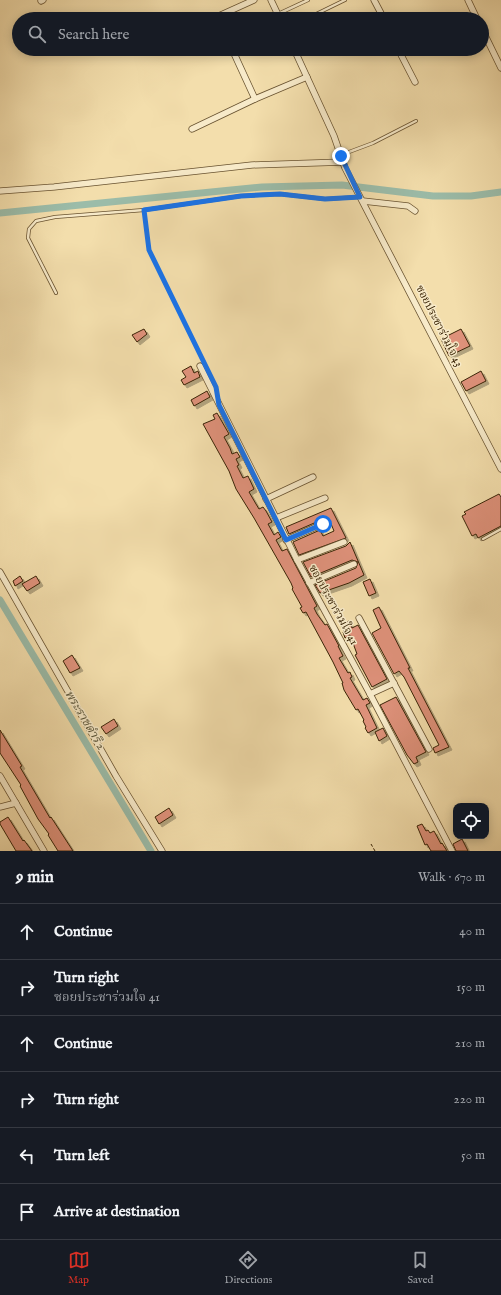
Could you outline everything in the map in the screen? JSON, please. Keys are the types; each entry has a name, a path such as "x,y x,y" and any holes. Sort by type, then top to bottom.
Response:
{"street":[{"path":"231,12 254,0"},
{"path":"271,0 277,12"},
{"path":"374,0 380,12"},
{"path":"468,0 474,12"},
{"path":"489,43 501,68"},
{"path":"235,56 255,99"},
{"name":"ซอยประชาร่วมใจ 43","path":"297,56 344,165 501,469"},
{"path":"402,56 415,82"},
{"path":"192,130 255,99 307,77"},
{"path":"0,191 54,187 245,166 344,165"},
{"path":"360,197 408,206 415,211"},
{"name":"ซอยประชาร่วมใจ 41","path":"200,366 286,540 370,694 452,851"},
{"path":"266,499 313,477"},
{"path":"276,518 325,498"},
{"path":"286,540 323,524"},
{"path":"297,560 344,542"},
{"path":"309,583 354,564"},
{"path":"0,572 116,776 162,851"},
{"path":"359,618 429,749"},
{"path":"370,694 394,683"},
{"path":"0,776 44,851"},
{"path":"0,807 16,803"}],"lane":[{"path":"288,12 308,0"},
{"path":"320,12 345,0"},
{"path":"341,156 416,121"},
{"path":"56,293 28,238 28,229 36,221 55,217 144,210 241,196 272,194 325,199 360,197"},
{"path":"483,538 501,529"}],"path":[{"path":"144,210 149,250 203,360"},
{"path":"371,844 375,851"}],"building":[{"path":"144,329 147,334 137,342 132,335"},
{"path":"461,329 470,346 449,356 441,339"},
{"path":"191,366 194,373 198,371 200,377 184,385 181,380 186,377 182,371"},
{"path":"481,371 486,381 466,391 461,382"},
{"path":"207,391 210,397 194,406 191,400"},
{"path":"217,413 229,434 224,437 232,454 237,452 240,457 236,459 239,465 237,466 243,478 248,476 254,489 249,492 259,509 263,507 266,511 272,522 268,524 274,535 278,532 281,537 276,540 282,551 287,549 317,606 314,608 317,614 325,625 327,624 339,646 343,656 339,658 348,673 350,672 352,677 350,678 363,700 367,698 370,703 366,705 377,728 368,733 365,728 364,720 344,690 343,683 333,662 306,612 303,613 300,608 302,607 292,589 291,583 236,489 229,471 203,424 215,419 213,415"},
{"path":"499,494 501,497 501,526 478,538 476,534 472,536 462,516 466,514 464,512"},
{"path":"331,508 346,538 299,555 293,542 320,530 323,536 334,531 329,519 321,520 289,534 286,527"},
{"path":"350,542 364,575 349,583 320,593 315,585 356,568 358,562 352,560 311,577 303,562 346,546"},
{"path":"20,576 23,581 15,586 13,581"},
{"path":"36,576 40,583 27,591 22,584"},
{"path":"370,579 376,593 369,596 363,582"},
{"path":"379,607 410,668 408,668 449,747 435,753 433,748 439,745 404,677 399,671 394,674 372,633 381,628 373,610"},
{"path":"349,621 352,628 358,625 387,679 372,687 355,655 357,654 350,635 345,638 341,624"},
{"path":"72,655 80,668 70,673 63,661"},
{"path":"396,697 426,752 416,757 418,762 414,764 407,755 380,705"},
{"path":"114,719 118,726 106,734 101,727"},
{"path":"383,728 387,736 379,741 375,732"},
{"path":"0,730 22,766 20,767 50,818 51,817 73,851 58,851 48,835 49,834 38,819 20,786 21,785 0,753"},
{"path":"169,808 173,815 159,824 155,817"},
{"path":"8,817 23,841 24,840 32,851 16,851 0,824 0,822"},
{"path":"422,824 426,831 428,830 430,833 434,831 441,844 442,843 447,851 431,851 427,844 425,845 417,826"},
{"path":"462,839 468,851 456,851 453,844"}],"waterway":[{"path":"0,213 262,187 342,185 433,196 471,196 501,192"},
{"name":"พระราชดำริ 2","path":"0,600 151,851"}],"route":[{"path":"323,524 286,540 219,405 216,387 149,250 144,210 241,196 280,194 325,199 360,197 345,168 341,156"}]}
